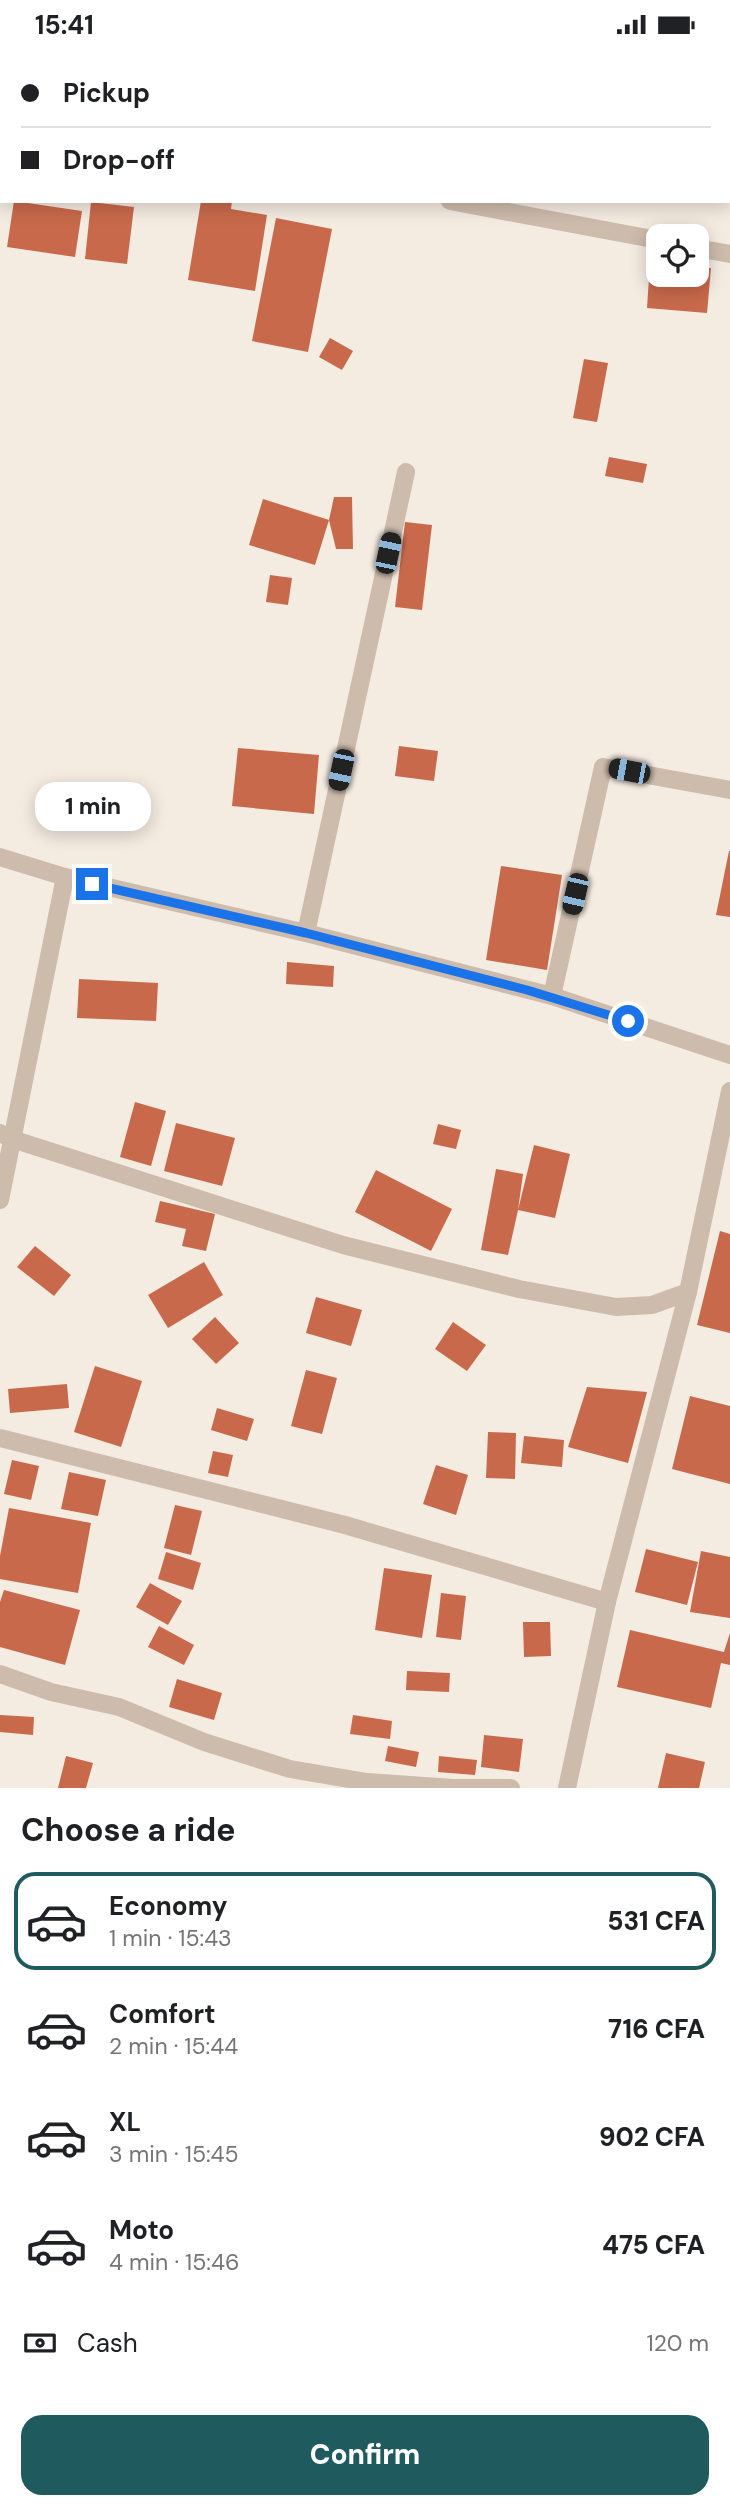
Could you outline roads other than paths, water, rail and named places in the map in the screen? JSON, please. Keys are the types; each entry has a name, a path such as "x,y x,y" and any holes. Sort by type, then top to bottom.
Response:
{"street":[{"path":"461,203 646,238"},
{"path":"709,250 730,254"},
{"path":"306,933 406,472"},
{"path":"552,996 603,767 730,790"},
{"path":"0,857 65,877 306,933 552,996 730,1055"},
{"path":"0,1200 6,1136 65,877"},
{"path":"567,1788 607,1602 688,1292 730,1091"},
{"path":"6,1136 343,1245 519,1289 617,1307 652,1305 688,1292"},
{"path":"0,1438 345,1525 607,1602"},
{"path":"0,1674 51,1692 119,1707 204,1742 290,1769 367,1782 454,1788 511,1788"}]}
